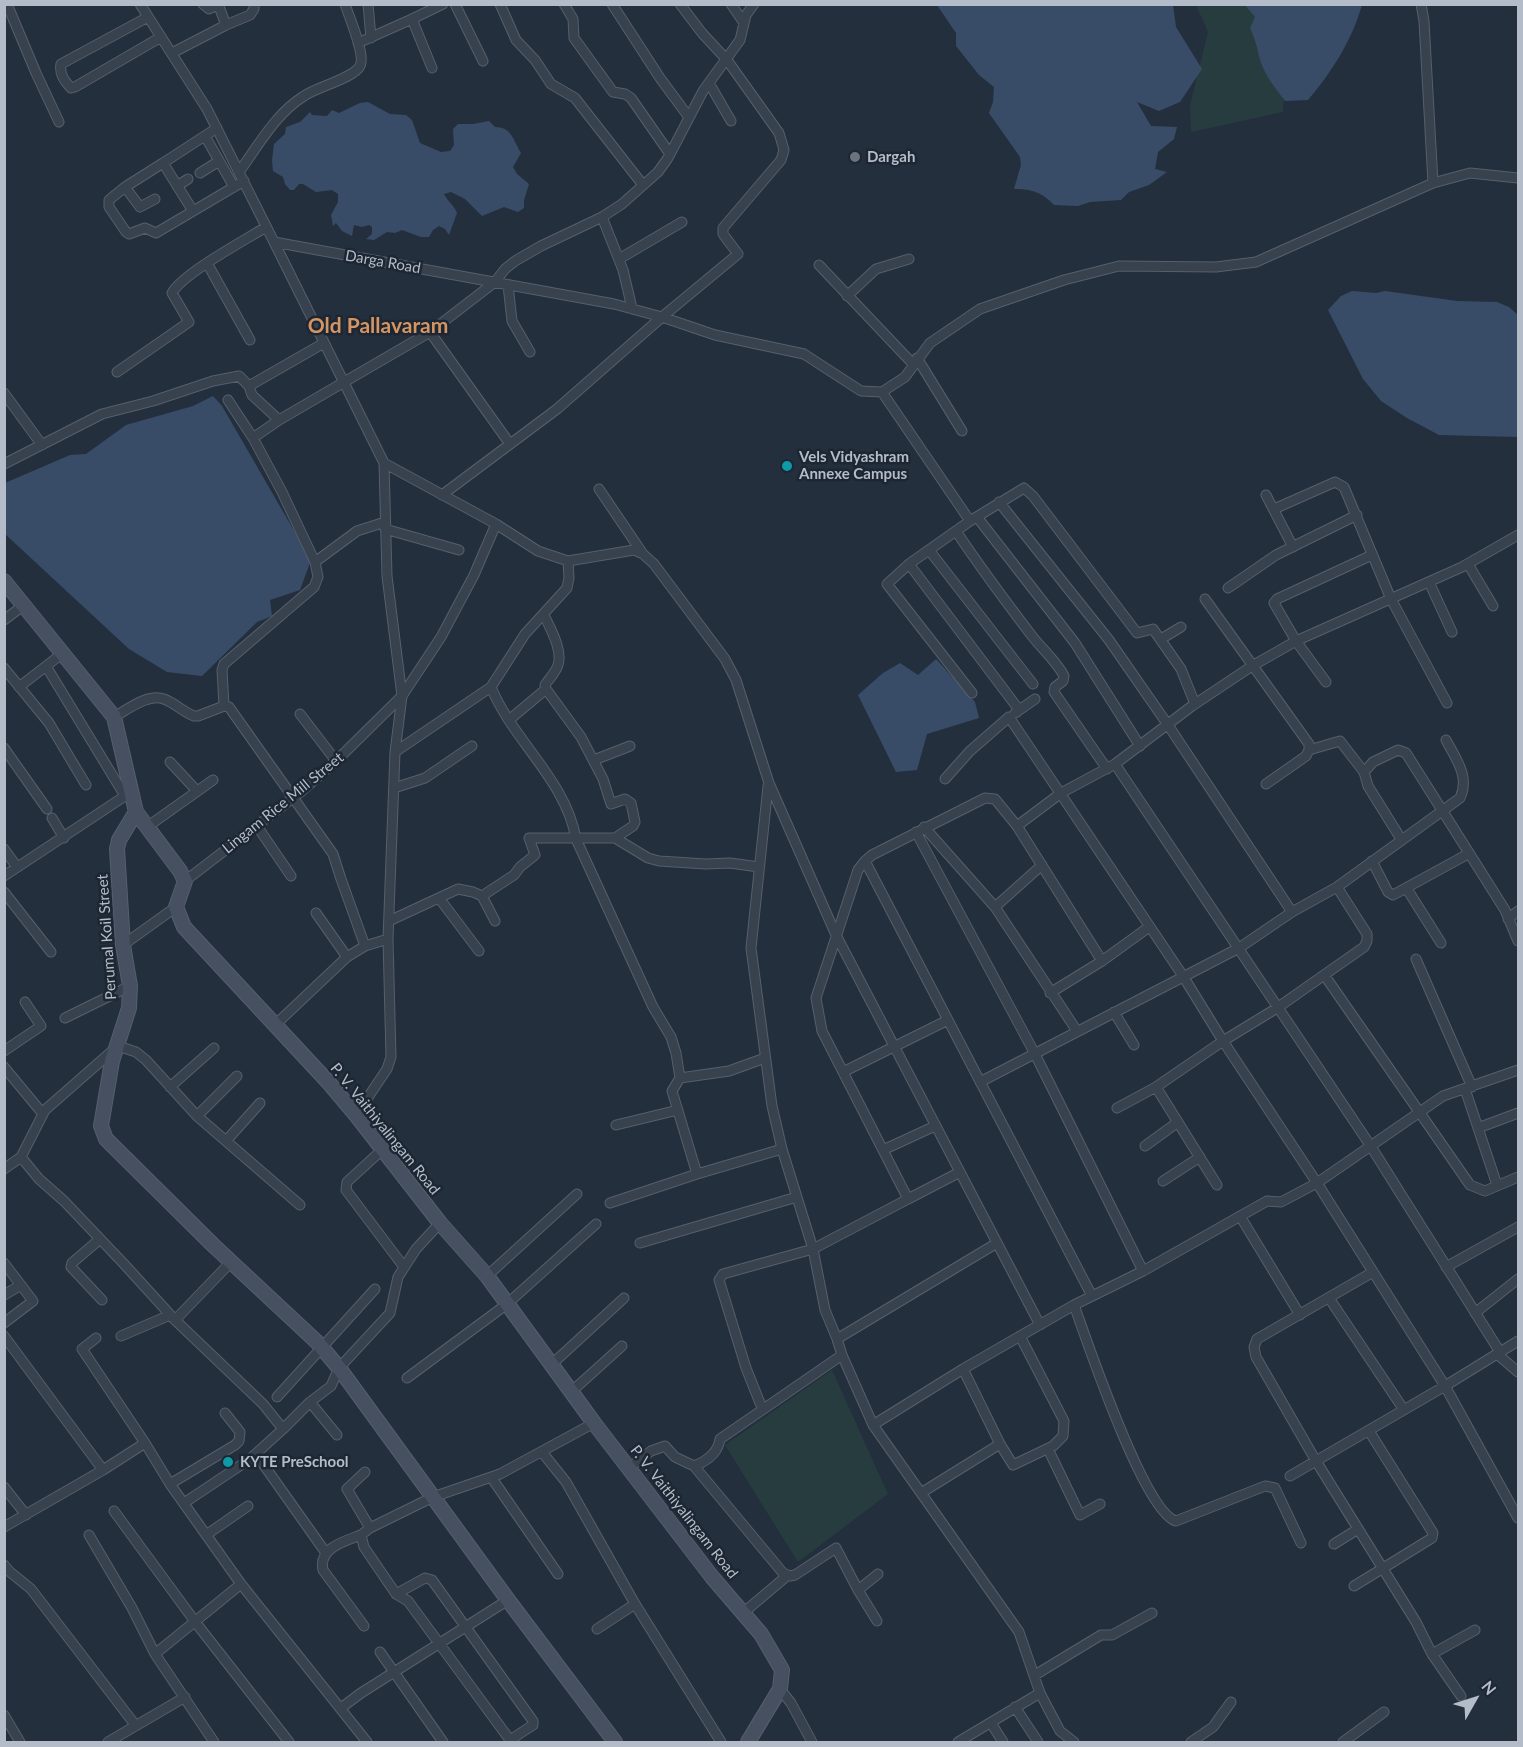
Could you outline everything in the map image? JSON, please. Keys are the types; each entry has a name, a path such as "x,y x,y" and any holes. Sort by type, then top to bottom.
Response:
{"street":[{"path":"7,4 58,122"},
{"path":"140,4 207,109 384,463 387,576 402,696 395,752 388,939 390,1064 356,1115"},
{"path":"203,4 209,9 218,5 226,25"},
{"path":"172,53 250,15 254,4"},
{"path":"217,128 126,187 110,200 109,207 129,234 145,228 156,233 234,187 272,126 295,102 320,87 355,73 360,68 361,54 345,4"},
{"path":"368,4 371,38"},
{"path":"358,43 443,4"},
{"path":"455,4 483,61"},
{"path":"500,4 516,40 551,84 575,98 643,185"},
{"path":"564,4 573,18 574,38 613,92 625,94 631,98 670,154"},
{"path":"612,4 660,78 688,116"},
{"path":"442,495 557,409 738,254 722,230 781,160 784,150 779,133 727,60 695,25 680,4"},
{"path":"731,4 744,23"},
{"path":"253,438 343,382 430,333 495,282 515,261 602,217 622,204 658,172 670,154 688,116 740,40 746,15 754,4"},
{"path":"1421,4 1424,21 1433,183"},
{"path":"148,17 61,64 61,73 68,85 71,88 75,87 161,37"},
{"path":"412,19 432,68"},
{"path":"709,83 731,121"},
{"path":"205,136 234,187"},
{"path":"200,173 219,161"},
{"path":"163,164 193,211"},
{"path":"1140,746 1075,643 974,519 882,392 905,377 930,343 981,309 1054,284 1119,266 1216,267 1256,262 1433,183 1470,173 1518,178"},
{"path":"177,186 188,179"},
{"path":"126,187 140,207 155,199"},
{"path":"602,217 619,259 632,308"},
{"path":"619,259 682,222"},
{"path":"117,372 189,322 172,293 175,287 207,263 266,227"},
{"name":"Darga Road","path":"274,242 632,308 715,335 804,354 861,391 882,392"},
{"path":"847,296 876,270 909,259"},
{"path":"207,263 250,340"},
{"path":"819,265 847,296 915,361 962,431"},
{"path":"508,285 512,321 530,352"},
{"path":"430,333 510,444"},
{"path":"249,386 324,343"},
{"path":"4,464 102,414 153,401 213,381 239,376 249,386 252,395 279,420"},
{"path":"4,393 42,445"},
{"path":"224,706 223,666 314,587 318,577 315,562 282,492 253,438 228,400"},
{"path":"384,463 496,524 538,551 568,561 624,550 634,550 643,554"},
{"path":"1274,509 1335,482 1344,487 1391,599 1447,703"},
{"path":"972,693 887,585 909,564 1022,488 1028,490 1137,633 1153,629 1181,669 1196,704"},
{"path":"599,489 643,554 654,564 725,660 736,680 769,783 836,936 1040,1325"},
{"path":"1266,495 1293,547"},
{"path":"999,502 1109,640 1292,912"},
{"path":"1228,588 1276,555 1357,515"},
{"path":"402,696 441,637 474,575 496,524"},
{"path":"315,562 357,531 385,525 459,550"},
{"path":"956,531 986,577 1041,648 1062,671 1063,681 1055,687 1054,692 1111,766 1239,948 1370,1146 1498,1353 1518,1372"},
{"path":"1017,826 1061,793 1111,766 1252,666 1296,641 1468,564 1518,535"},
{"path":"929,550 1033,684"},
{"path":"1326,682 1296,641 1274,603 1277,599 1372,555"},
{"path":"395,752 491,687 525,634 567,588 568,561"},
{"path":"909,564 1017,707 1013,715"},
{"path":"1468,564 1493,606"},
{"path":"4,581 114,717 128,794"},
{"path":"1429,582 1452,632"},
{"path":"1206,599 1306,740 1309,750 1306,756 1266,784"},
{"path":"4,620 24,605"},
{"path":"482,897 514,875 535,855 529,838 615,838 633,826 635,822 631,803 625,800 611,804 594,760 546,689 547,681 558,665 559,655 544,615"},
{"path":"1161,639 1180,627"},
{"path":"19,687 63,653"},
{"path":"46,666 128,794 136,812 180,870 185,881 176,907 123,945"},
{"path":"4,668 49,723 86,785"},
{"path":"491,687 499,707 565,803 574,824 576,839 653,1006 670,1037 676,1053 680,1078 672,1091 697,1174"},
{"path":"509,720 546,689"},
{"name":"Lingam Rice Mill Street","path":"185,881 336,761 402,696"},
{"path":"114,717 157,697 163,698 194,716 224,706 229,707 333,854 365,946"},
{"path":"945,779 970,751 1035,699"},
{"path":"300,714 336,761"},
{"path":"1013,715 1061,793 1317,1183 1445,1386 1518,1518"},
{"path":"980,1082 1239,948 1292,912 1336,887 1442,812 1460,798 1464,789 1463,773 1446,740"},
{"path":"1309,750 1340,741 1364,772 1368,786 1401,839"},
{"path":"394,788 425,778 471,746"},
{"path":"594,760 630,746"},
{"path":"4,748 64,838"},
{"path":"1364,772 1372,762 1398,750 1403,750 1508,919 1518,941"},
{"path":"170,762 197,791"},
{"path":"147,827 213,780"},
{"path":"769,783 751,948 772,1106 782,1149 813,1249 825,1310 873,1425 1019,1632 1040,1693 1060,1731 1074,1743"},
{"path":"4,876 128,794"},
{"path":"909,1199 822,1031 816,998 858,870 865,861 872,855 985,798 995,799 1017,826 1102,961"},
{"name":"Perumal Koil Street","path":"136,812 118,845 123,945 130,986 129,1008 112,1061 101,1126 102,1132 114,1147 231,1262"},
{"path":"257,826 291,876"},
{"path":"920,830 995,907 1077,1031"},
{"path":"920,830 1143,1271"},
{"path":"615,838 648,858 659,861 730,863 759,867"},
{"path":"4,849 17,867"},
{"path":"1372,861 1390,894 1394,896 1468,854"},
{"path":"865,861 1092,1296"},
{"path":"995,907 1042,865"},
{"path":"1117,1108 1156,1088 1223,1041 1325,976 1364,947 1367,934 1336,887"},
{"path":"389,921 458,889 473,892 482,897 495,921"},
{"path":"1407,889 1441,943"},
{"path":"4,892 51,952"},
{"path":"439,898 479,951"},
{"name":"P. V. Vaithiyalingam Road","path":"176,907 184,927 329,1083 440,1223 487,1276 594,1423 712,1577 761,1634 782,1670 780,1689"},
{"path":"1508,919 1518,911"},
{"path":"316,914 347,957"},
{"path":"1050,993 1102,961 1149,927"},
{"path":"275,1025 347,957 365,946 388,939"},
{"path":"1416,958 1468,1088 1478,1128 1497,1185"},
{"path":"1325,976 1470,1185 1485,1191 1518,1177"},
{"path":"65,1018 130,986"},
{"path":"4,1051 42,1026 25,1002"},
{"path":"1114,1012 1134,1045"},
{"path":"843,1072 948,1020"},
{"path":"4,1169 21,1157 43,1114 118,1046 136,1052 146,1060 197,1116 300,1205"},
{"path":"170,1087 214,1048"},
{"path":"680,1078 729,1071 765,1058"},
{"path":"4,1067 43,1114"},
{"path":"873,1425 963,1369 1074,1305 1143,1271 1268,1201 1281,1202 1317,1183 1443,1096 1518,1070"},
{"path":"197,1116 237,1076"},
{"path":"1156,1088 1217,1185"},
{"path":"226,1141 260,1103"},
{"path":"616,1125 678,1110"},
{"path":"1478,1128 1518,1113"},
{"path":"1145,1146 1178,1122"},
{"path":"883,1150 935,1126"},
{"path":"383,1149 347,1182 346,1190 404,1267"},
{"path":"610,1203 782,1149"},
{"path":"21,1157 39,1179 100,1239 172,1317 263,1404 283,1429"},
{"path":"1163,1181 1200,1157"},
{"path":"762,1408 746,1368 719,1280 720,1276 813,1249 960,1172"},
{"path":"487,1276 577,1194"},
{"path":"640,1243 797,1197"},
{"path":"1240,1216 1300,1315"},
{"path":"184,1503 256,1454 310,1402 331,1386 339,1368 390,1313 398,1277 416,1249 440,1223"},
{"path":"407,1378 507,1304 596,1224"},
{"path":"1446,1267 1518,1227"},
{"path":"100,1239 72,1263 71,1267 102,1300"},
{"path":"837,1339 997,1243"},
{"path":"122,1336 172,1317 231,1262 321,1347 339,1368 615,1743"},
{"path":"4,1263 33,1301 4,1323"},
{"path":"1373,1272 1257,1339 1254,1347 1256,1357 1316,1461 1416,1622 1432,1654 1461,1696"},
{"path":"1475,1313 1518,1279"},
{"path":"4,1295 21,1285"},
{"path":"277,1397 375,1289"},
{"path":"551,1365 624,1298"},
{"path":"1329,1298 1404,1410"},
{"path":"1074,1305 1132,1456 1158,1505 1169,1519 1176,1521 1265,1486 1272,1486 1301,1543"},
{"path":"4,1336 103,1470"},
{"path":"963,1369 1000,1444 1013,1465 1048,1449 1063,1436 1064,1421 1020,1336"},
{"path":"96,1338 82,1349 170,1484 241,1584 367,1743"},
{"path":"1290,1476 1518,1341"},
{"path":"571,1392 622,1346"},
{"path":"694,1466 706,1461 719,1446 720,1439 842,1355"},
{"path":"310,1402 337,1435"},
{"path":"170,1484 239,1441 240,1432 225,1413"},
{"path":"364,1626 323,1570 322,1563 330,1549 434,1497 491,1477 594,1423"},
{"path":"1354,1586 1432,1538 1433,1533 1369,1431"},
{"path":"4,1527 145,1443"},
{"path":"921,1493 1000,1444"},
{"path":"629,1468 651,1451 664,1446 675,1457 694,1466 783,1573 788,1575 795,1575 836,1548 877,1621"},
{"path":"1048,1449 1080,1515 1101,1504"},
{"path":"542,1452 566,1482 634,1604 719,1742"},
{"path":"256,1454 326,1553"},
{"path":"365,1472 346,1489 370,1528"},
{"path":"491,1477 558,1574"},
{"path":"4,1486 26,1515"},
{"path":"206,1535 248,1506"},
{"path":"114,1511 196,1623 289,1743"},
{"path":"1334,1545 1358,1529"},
{"path":"89,1535 132,1608 155,1654 185,1697 211,1742"},
{"path":"361,1535 364,1547 396,1594 408,1601 510,1740 533,1725 533,1721 432,1580 425,1578 396,1594"},
{"path":"4,1565 31,1589 136,1726"},
{"path":"858,1590 878,1574"},
{"path":"743,1613 788,1575"},
{"path":"155,1654 196,1623 241,1584"},
{"path":"341,1708 508,1600"},
{"path":"597,1629 634,1604"},
{"path":"1035,1675 1101,1635 1112,1635 1152,1613"},
{"path":"1432,1654 1475,1630"},
{"path":"380,1652 443,1743"},
{"path":"748,1743 780,1689 791,1703 812,1743"},
{"path":"958,1743 1040,1693"},
{"path":"108,1743 185,1697"},
{"path":"1191,1743 1213,1727 1231,1702"},
{"path":"1015,1707 1038,1743"},
{"path":"1346,1742 1384,1712"},
{"path":"4,1715 20,1743"},
{"path":"991,1723 1003,1743"}],"green space":[{"path":"1196,5 1251,5 1284,87 1283,112 1191,132 1190,105 1208,32"},
{"path":"832,1370 888,1494 798,1562 725,1445"}],"water":[{"path":"937,5 1173,5 1176,27 1202,69 1180,102 1159,111 1137,102 1151,126 1177,127 1174,139 1158,152 1155,169 1167,172 1149,185 1129,192 1121,200 1090,202 1078,206 1054,205 1036,192 1014,189 1021,165 1020,157 989,113 993,102 994,87 979,75 956,46 956,33"},
{"path":"1245,5 1362,5 1347,43 1317,89 1308,100 1285,101 1262,66 1250,28 1255,17"},
{"path":"368,102 390,114 406,115 412,120 420,143 441,152 450,151 454,145 453,129 458,124 489,121 495,127 505,129 521,153 513,167 517,174 529,184 524,208 518,212 504,207 482,216 465,199 451,192 444,194 457,213 449,235 439,226 429,237 421,237 402,230 395,233 387,232 374,240 366,239 372,234 372,227 369,225 362,227 354,225 352,236 342,231 336,223 333,226 331,215 338,202 338,194 332,190 316,192 303,184 290,190 283,177 273,171 274,144 285,134 286,127 300,122 310,112 312,115 327,116 332,110 339,113 360,103"},
{"path":"1352,291 1376,293 1385,291 1457,301 1497,302 1509,307 1518,315 1518,437 1439,435 1381,401 1363,379 1328,310 1341,296"},
{"path":"213,396 222,406 311,560 300,590 270,600 272,616 257,622 202,676 167,672 129,649 5,534 5,483 70,455 86,454 126,425 193,406"},
{"path":"936,659 975,702 979,718 927,734 917,770 896,772 858,695 883,673 900,663 918,675"}],"place":[{"name":"Dargah","path":"855,157"},
{"name":"Vels Vidyashram Annexe Campus","path":"787,466"},
{"name":"KYTE PreSchool","path":"228,1462"}],"district":[{"name":"Old Pallavaram","path":"378,326"}]}
